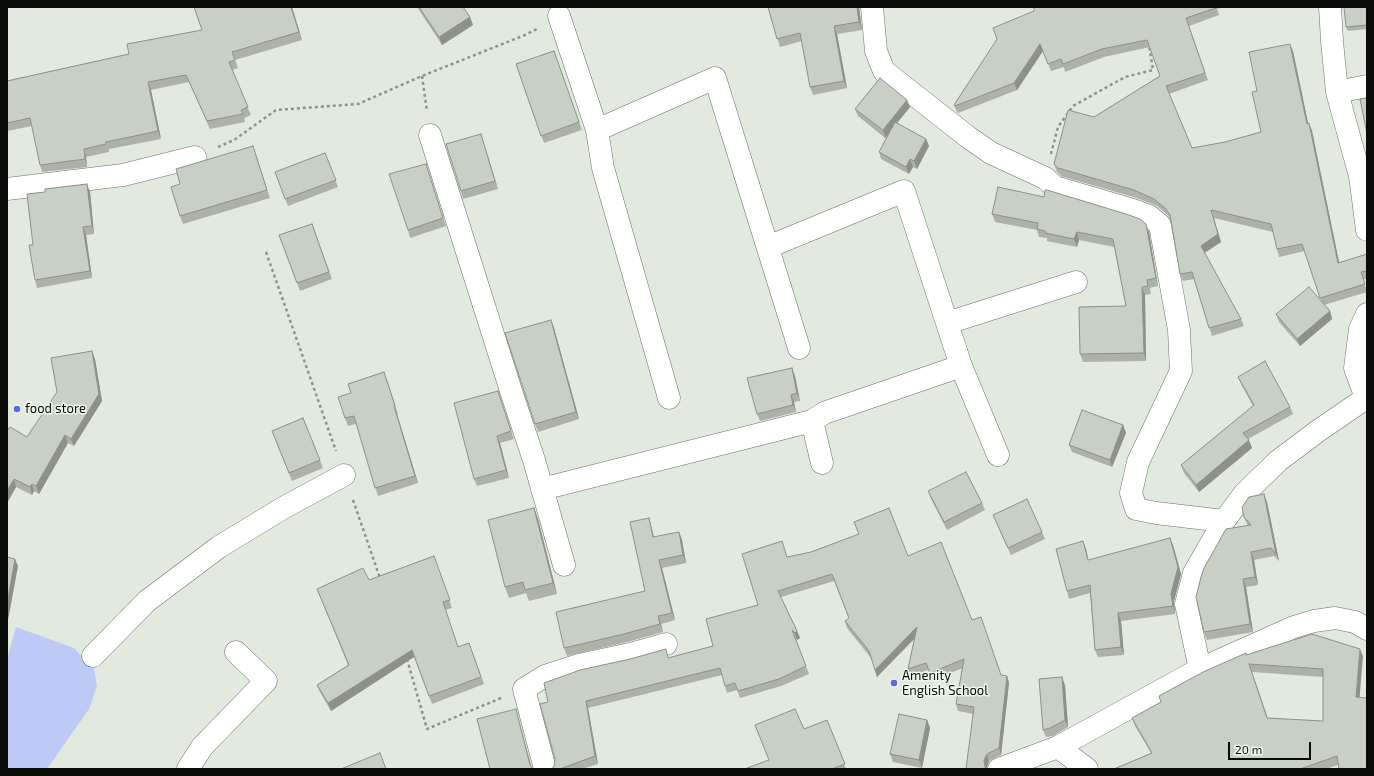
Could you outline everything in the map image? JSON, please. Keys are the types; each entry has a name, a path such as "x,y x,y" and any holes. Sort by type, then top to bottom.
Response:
{"street":[{"path":"872,7 876,50 884,71 968,137 991,153 1045,178 1055,187 1133,210 1149,216 1160,225 1179,330 1181,371 1138,462 1131,493 1136,509 1156,513 1224,521"},
{"path":"1330,7 1337,92 1360,176 1367,230"},
{"path":"559,16 597,130 603,168 670,398"},
{"path":"597,130 715,78 799,348"},
{"path":"1337,92 1367,86"},
{"path":"430,135 534,460 564,565"},
{"path":"7,189 123,175 195,157"},
{"path":"768,247 904,191 961,366 998,455"},
{"path":"947,323 1076,282"},
{"path":"1200,669 1186,604 1194,573 1224,521 1244,494 1278,461 1318,431 1367,398 1355,368 1360,329 1367,314"},
{"path":"542,489 812,421 824,413 961,366"},
{"path":"812,421 822,463"},
{"path":"93,656 147,601 219,547 283,508 344,475"},
{"path":"999,769 1058,747 1200,669 1294,627 1314,621 1335,618 1355,622 1367,629"},
{"path":"545,769 524,689 545,676 579,665 630,654 666,644"},
{"path":"188,769 202,747 266,681 236,652"},
{"path":"1058,747 1087,769"}],"path":[{"path":"195,157 234,140 276,110 358,104 422,76 525,35 559,16"},
{"path":"1045,178 1058,127 1072,106 1125,77 1153,70 1148,38"},
{"path":"422,76 430,135"},
{"path":"266,252 380,578"},
{"path":"406,658 427,728 524,689"}],"shaded area":[{"path":"16,627 74,648 94,669 97,686 89,709 47,769 7,769 7,659"}],"building":[{"path":"194,7 291,7 299,32 232,52 235,60 229,62 248,107 241,110 243,114 207,121 186,75 148,82 158,131 106,142 106,144 84,149 85,159 40,165 30,118 7,123 7,81 129,54 127,44 202,30"},
{"path":"419,7 463,7 470,17 439,37"},
{"path":"768,7 857,7 859,22 834,26 844,81 810,87 800,33 777,39"},
{"path":"1034,7 1216,7 1186,18 1205,73 1166,86 1192,148 1225,142 1261,132 1252,92 1257,91 1249,52 1290,44 1307,124 1309,123 1338,263 1367,254 1367,271 1361,272 1365,284 1320,298 1302,244 1277,249 1271,224 1211,210 1218,234 1201,246 1241,319 1209,328 1192,272 1180,274 1170,215 1165,208 1154,199 1134,190 1058,168 1054,164 1068,110 1094,117 1160,76 1147,40 1102,49 1063,64 1061,59 1048,64 1040,44 1014,83 955,106 954,105 997,39 993,28 1034,11"},
{"path":"1344,7 1367,7 1367,25 1346,27"},
{"path":"554,51 579,122 541,136 516,64"},
{"path":"880,78 907,100 883,130 855,109"},
{"path":"1367,98 1367,134 1360,99"},
{"path":"895,122 926,139 914,161 910,159 906,167 879,152"},
{"path":"481,134 495,181 461,191 446,144"},
{"path":"253,146 267,190 180,216 171,187 180,184 176,169"},
{"path":"325,153 336,180 285,199 275,172"},
{"path":"426,164 443,218 408,230 389,174"},
{"path":"87,184 92,226 83,227 90,271 35,280 29,245 33,245 27,194 45,192 45,189"},
{"path":"998,187 1044,197 1045,190 1047,190 1126,214 1140,219 1146,224 1156,278 1147,280 1148,286 1142,287 1144,353 1080,354 1079,307 1126,306 1113,239 1077,232 1074,239 1045,233 1045,231 1037,229 1038,223 992,214"},
{"path":"312,224 329,272 297,283 279,235"},
{"path":"1309,287 1330,311 1297,339 1276,314"},
{"path":"551,320 576,412 535,424 505,333"},
{"path":"92,351 99,394 71,439 65,435 36,486 32,484 30,487 14,479 7,491 7,431 10,427 27,437 57,392 51,358"},
{"path":"1265,361 1290,407 1243,433 1249,440 1196,485 1181,465 1254,405 1238,377"},
{"path":"792,368 797,393 791,395 793,405 757,414 747,378"},
{"path":"384,372 415,476 375,488 354,416 345,418 338,397 351,393 348,384"},
{"path":"498,391 511,431 497,436 506,470 474,479 454,403"},
{"path":"1082,410 1123,425 1110,460 1069,445"},
{"path":"303,418 320,460 289,473 272,431"},
{"path":"966,472 982,503 944,522 928,491"},
{"path":"1264,494 1276,554 1271,548 1251,552 1255,577 1243,579 1250,624 1204,632 1196,597 1204,568 1226,529 1251,525 1244,517 1242,507 1249,497"},
{"path":"1027,499 1042,532 1008,548 993,515"},
{"path":"534,508 553,583 525,590 523,582 505,587 488,520"},
{"path":"889,508 908,556 941,542 972,620 981,617 1001,675 1007,676 999,748 987,754 984,760 985,767 987,769 966,769 974,707 956,704 964,659 930,673 926,663 908,669 917,627 875,670 869,651 845,621 849,618 832,574 778,591 797,631 795,633 792,630 806,666 779,679 738,691 735,683 725,686 720,668 586,701 595,756 560,769 552,769 555,759 540,704 548,702 544,683 580,670 666,649 668,658 713,646 706,619 758,605 742,554 782,541 787,557 811,552 859,534 854,522"},
{"path":"649,518 653,537 679,532 683,555 659,560 672,613 658,616 660,624 564,648 556,612 645,591 630,522"},
{"path":"1170,538 1178,567 1171,594 1173,606 1118,613 1121,647 1095,650 1090,585 1067,591 1056,549 1083,541 1088,560"},
{"path":"434,556 450,600 443,602 458,647 469,643 481,677 429,696 412,650 328,703 317,685 349,665 317,589 363,568 369,580"},
{"path":"7,557 15,559 7,604"},
{"path":"1312,634 1360,649 1356,697 1367,698 1367,769 1339,769 1337,756 1300,769 1114,769 1152,753 1132,718 1161,702 1159,696 1203,672 1246,653 1246,655","holes":["1249,664 1323,669 1323,721 1267,718"]},
{"path":"1062,677 1065,720 1043,730 1039,679"},
{"path":"516,709 530,765 533,769 490,769 477,719"},
{"path":"795,709 804,729 827,720 845,764 832,769 747,769 769,760 755,725"},
{"path":"899,714 927,720 919,760 890,754"},
{"path":"380,753 386,769 341,769"}],"place":[{"name":"food store","path":"17,409"},
{"name":"Amenity English School","path":"894,683"}]}
